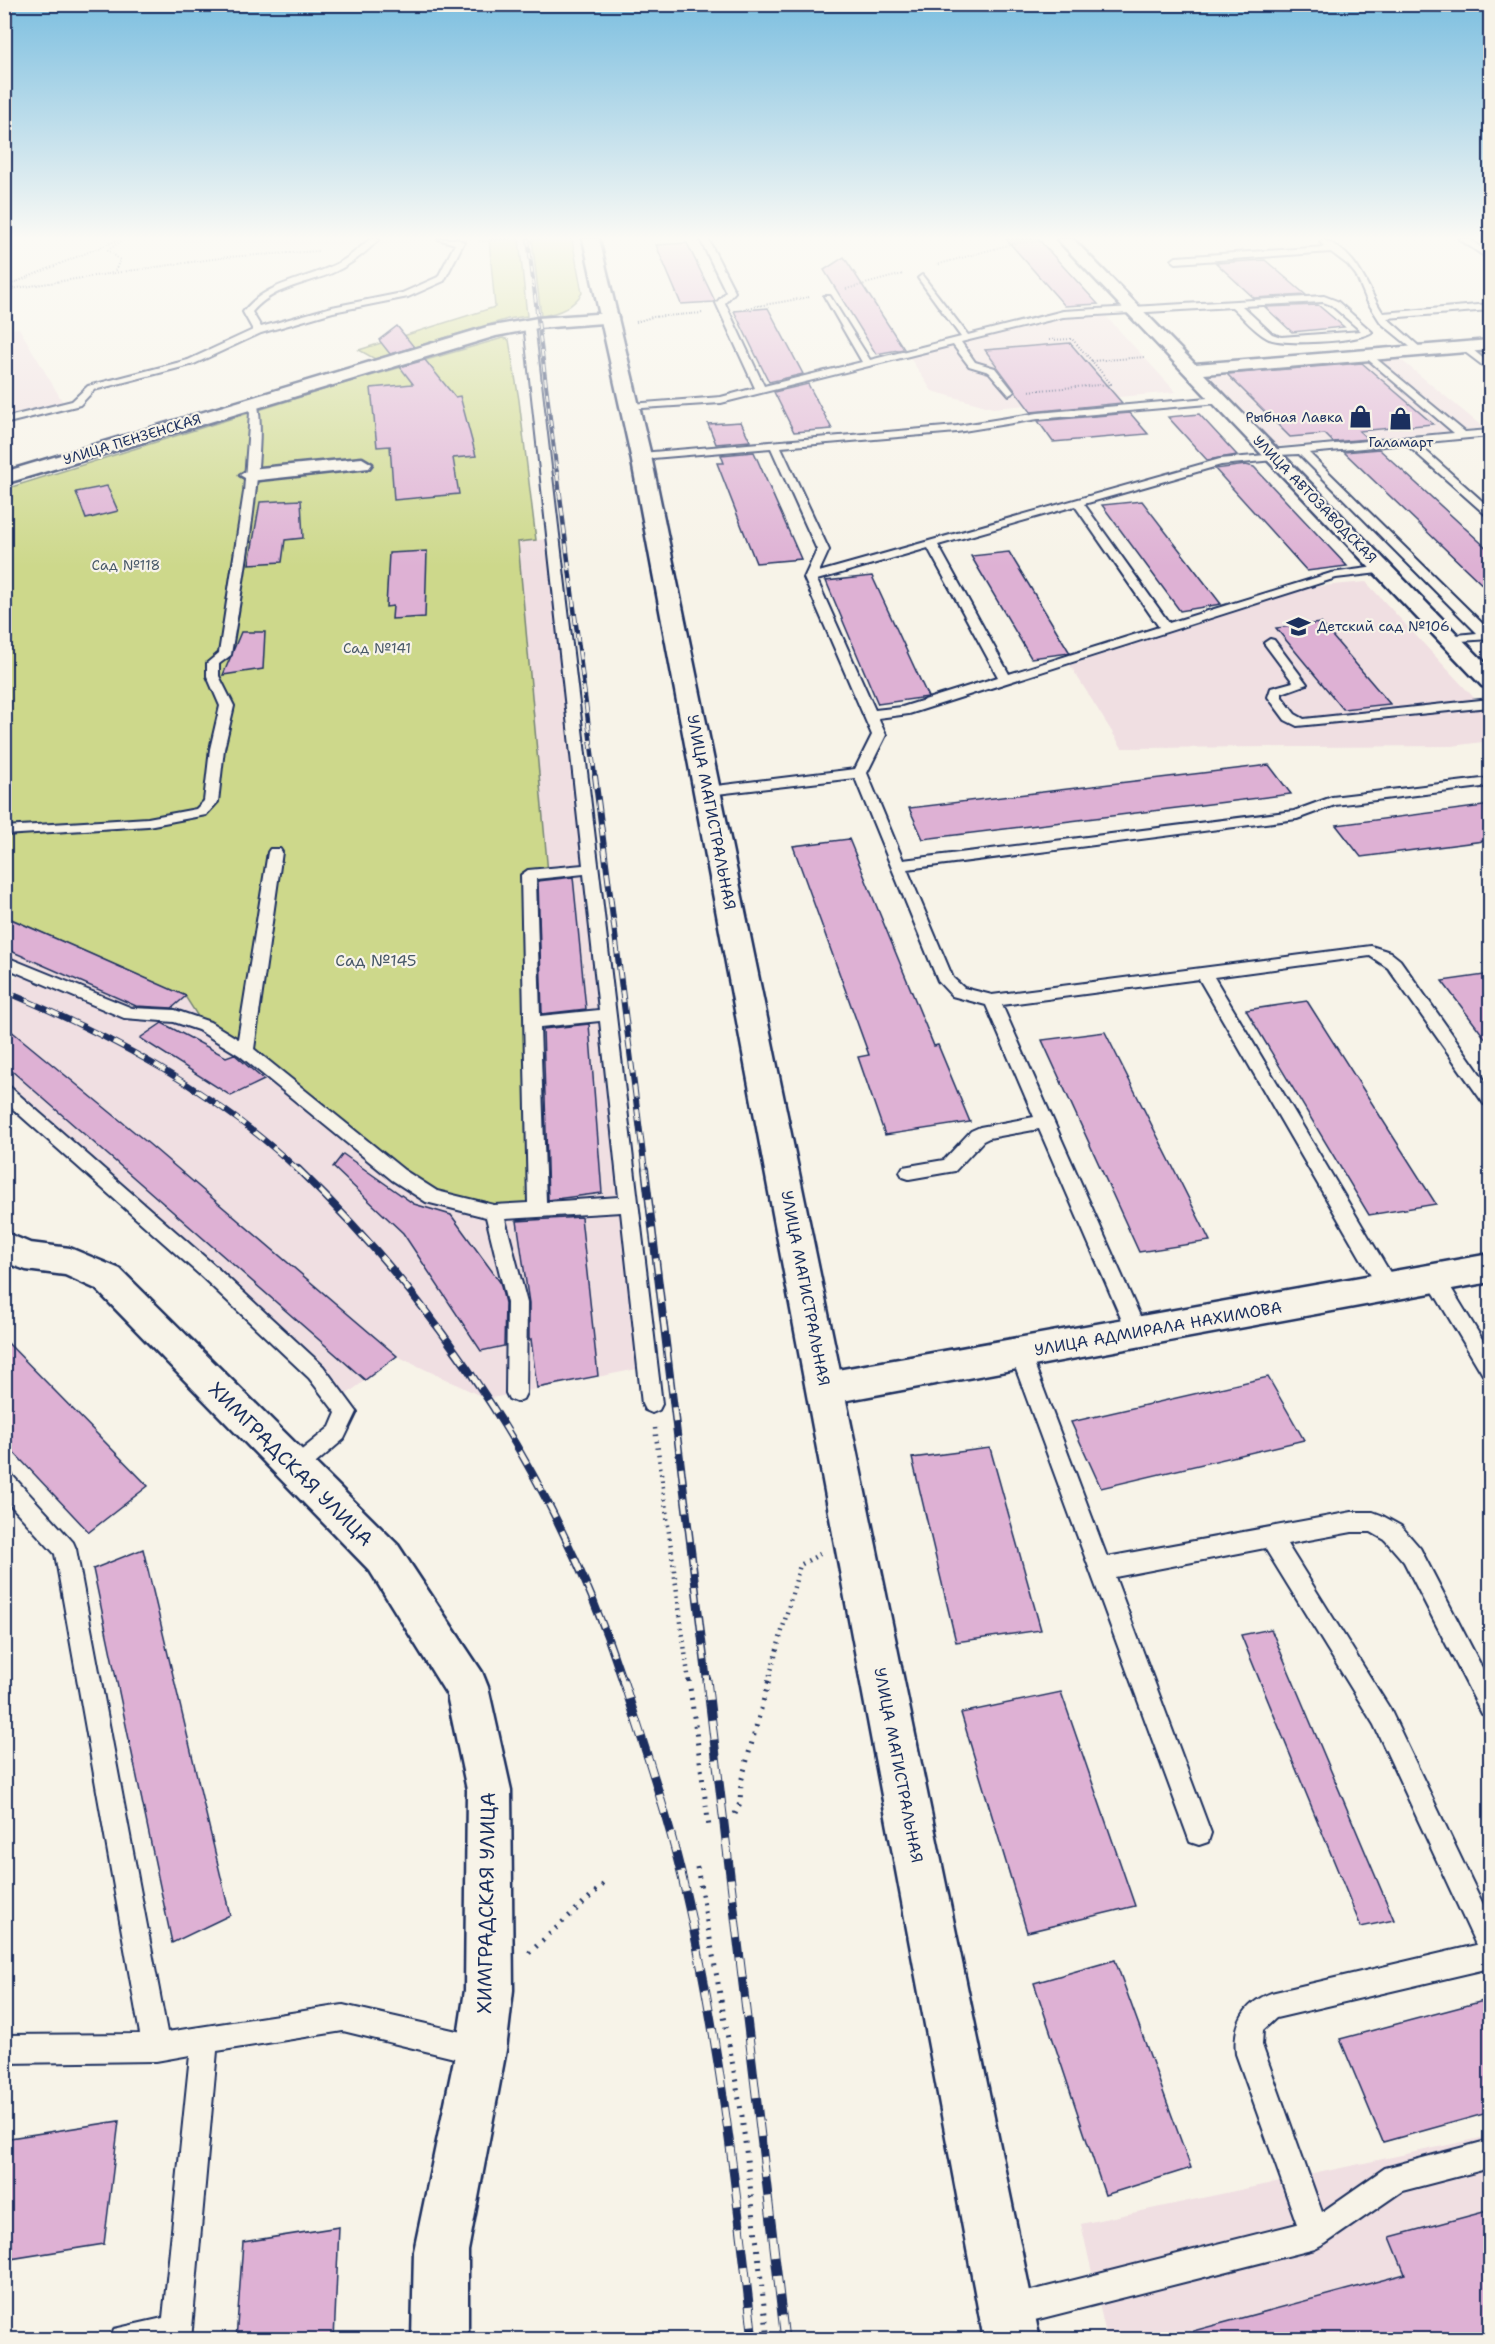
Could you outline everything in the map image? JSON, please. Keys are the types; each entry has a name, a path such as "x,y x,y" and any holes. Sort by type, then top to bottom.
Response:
{"street":[{"name":"УЛИЦА ПЕНЗЕНСКАЯ","path":"4,478 434,348"},
{"name":"УЛИЦА МАГИСТРАЛЬНАЯ","path":"623,348 630,407 826,1388 1009,2326"},
{"name":"УЛИЦА АВТОЗАВОДСКАЯ","path":"1169,348 1491,681"},
{"path":"1190,370 1448,348"},
{"path":"250,475 362,464"},
{"name":"ХИМГРАДСКАЯ УЛИЦА","path":"4,1246 26,1256 70,1262 108,1279 384,1558 467,1687 489,1790 489,1990 481,2050 441,2251 440,2340"},
{"name":"УЛИЦА АДМИРАЛА НАХИМОВА","path":"826,1388 1491,1268"}],"lane":[{"path":"4,421 76,403 91,388 191,362 220,348"},
{"path":"532,348 652,1404"},
{"path":"741,348 761,390"},
{"path":"858,348 867,363"},
{"path":"630,407 721,400 925,348"},
{"path":"960,348 972,364 992,370 1009,392"},
{"path":"1466,348 1491,369"},
{"path":"1368,355 1462,435"},
{"path":"641,456 957,429 1038,416 1220,400"},
{"path":"4,831 148,822 201,812 211,802 217,749 227,706 213,676 213,663 225,655 250,475 255,413 252,402"},
{"path":"810,578 1220,462 1300,450 1491,433"},
{"path":"1408,440 1491,513"},
{"path":"774,444 823,550 810,578 879,735 860,773 950,987 958,992 992,1001 1371,951 1384,956 1394,964 1491,1100"},
{"path":"1300,450 1489,635"},
{"path":"1078,503 1166,628"},
{"path":"931,544 1005,679"},
{"path":"870,715 904,711 1335,575 1383,570"},
{"path":"1450,639 1489,635"},
{"path":"1270,643 1301,684 1276,691 1275,697 1290,717 1302,723 1491,703"},
{"path":"708,791 860,773"},
{"path":"898,865 1297,815 1332,801 1491,782"},
{"path":"245,1051 275,852"},
{"path":"537,1210 528,875 591,869"},
{"path":"4,961 130,1014 175,1016 204,1026 245,1051 398,1175 432,1197 494,1212 629,1204"},
{"path":"1203,972 1388,1287"},
{"path":"992,1001 1137,1332"},
{"path":"533,1022 608,1015"},
{"path":"4,1091 233,1294 316,1372 347,1412 337,1434 295,1468"},
{"path":"909,1172 949,1166 977,1136 986,1132 1045,1122"},
{"path":"494,1212 517,1303 516,1393"},
{"path":"1435,1278 1491,1369"},
{"path":"1020,1353 1199,1833"},
{"path":"4,1482 65,1549 156,2047"},
{"path":"1101,1569 1352,1522 1373,1522 1393,1533 1412,1555 1491,1706"},
{"path":"1270,1537 1382,1717 1491,1947"},
{"path":"1315,2234 1250,2054 1247,2035 1254,2016 1271,2006 1491,1955"},
{"path":"4,2049 156,2047 343,2018 481,2050"},
{"path":"125,2340 177,2335 205,2039"},
{"path":"1009,2326 1315,2234 1395,2178 1491,2154"}],"path":[{"path":"1009,392 1111,384 1092,361 1144,357"},
{"path":"652,1404 709,1827"},
{"path":"735,1814 740,1803 741,1782 800,1565 854,1537"},
{"path":"697,1867 742,2116 768,2340"},
{"path":"489,1990 606,1882"}],"shaded area":[{"path":"4,348 31,348 64,404 5,425"},
{"path":"935,348 1136,348 1176,392 993,408 932,391 908,355"},
{"path":"1400,359 1484,428 1270,447 1202,376"},
{"path":"554,539 647,1367 487,1399 397,1356 338,1401 5,1090 5,984 23,971 5,964 5,916 186,996 204,1026 528,875 547,873 518,541"},
{"name":"Детский сад №106","path":"1366,582 1490,715 1490,741 1452,746 1122,748 1070,665 1312,587"},
{"path":"1490,2136 1490,2339 1107,2339 1081,2224"}],"green space":[{"path":"364,348 410,348 375,359 359,350"},
{"path":"467,348 510,348 536,540 518,542 548,873 529,875 537,1210 494,1212 432,1197 204,1026 185,996 5,916 5,489 339,385"}],"building":[{"path":"386,348 409,348 390,354"},
{"path":"752,348 789,348 803,374 769,382"},
{"path":"873,348 904,349 876,354"},
{"path":"1075,348 1122,403 1031,412 985,350"},
{"path":"425,360 455,397 460,396 476,456 453,458 459,494 394,500 390,446 377,447 371,388 413,384 400,367"},
{"path":"1362,363 1433,424 1359,431 1368,439 1333,442 1325,434 1290,437 1227,374"},
{"path":"808,384 832,429 794,432 774,392"},
{"path":"1130,413 1148,434 1053,442 1038,421"},
{"path":"1199,414 1237,455 1207,460 1168,417"},
{"path":"741,422 750,441 716,444 708,424"},
{"path":"1379,449 1491,552 1491,593 1344,452"},
{"path":"754,452 801,559 756,563 717,463 724,463 721,455"},
{"path":"1246,465 1254,467 1347,566 1307,571 1215,469"},
{"path":"107,486 118,511 86,519 76,492"},
{"path":"301,500 303,538 285,540 282,562 249,564 260,502"},
{"path":"1142,501 1221,604 1180,611 1102,505"},
{"path":"427,551 425,617 392,619 393,606 386,607 389,553"},
{"path":"1009,552 1070,653 1031,658 971,556"},
{"path":"872,576 928,697 878,704 826,581"},
{"path":"1321,623 1390,704 1343,709 1276,628"},
{"path":"241,632 265,632 263,669 223,675"},
{"path":"1269,765 1291,794 923,839 909,808"},
{"path":"1491,805 1491,840 1361,857 1336,825"},
{"path":"849,839 934,1046 938,1045 970,1122 885,1135 858,1057 869,1055 793,846"},
{"path":"573,877 586,1009 542,1014 538,881"},
{"path":"4,916 186,996 172,1008 136,1006 4,948"},
{"path":"1491,974 1491,1046 1442,981"},
{"path":"1307,1001 1436,1204 1369,1215 1246,1010"},
{"path":"162,1023 226,1057 234,1054 264,1080 231,1096 140,1038"},
{"path":"589,1024 602,1193 548,1200 543,1029"},
{"path":"4,1025 149,1144 397,1356 365,1380 4,1064"},
{"path":"1105,1032 1210,1241 1139,1252 1042,1040"},
{"path":"343,1154 414,1204 451,1215 500,1282 505,1303 504,1346 481,1351 403,1233 333,1167"},
{"path":"581,1217 598,1376 537,1388 531,1339 529,1340 529,1303 517,1221"},
{"path":"4,1339 148,1486 89,1532 4,1442"},
{"path":"1268,1377 1304,1440 1101,1488 1071,1422"},
{"path":"990,1448 1041,1630 956,1642 912,1458"},
{"path":"143,1549 230,1915 172,1943 93,1569"},
{"path":"1271,1629 1394,1920 1361,1927 1241,1635"},
{"path":"1061,1692 1135,1906 1027,1932 961,1713"},
{"path":"1115,1960 1191,2168 1105,2195 1034,1983"},
{"path":"1491,1999 1491,2112 1383,2142 1340,2039"},
{"path":"119,2121 104,2244 4,2260 4,2139"},
{"path":"1491,2210 1491,2331 1461,2340 1194,2340 1193,2331 1405,2274 1390,2237"},
{"path":"339,2227 334,2340 236,2340 243,2242"}],"railway":[{"path":"541,348 557,474"},
{"path":"557,472 595,777"},
{"path":"595,776 645,1171"},
{"path":"4,991 122,1046 197,1090 267,1142 299,1171"},
{"path":"298,1169 352,1224 402,1281 449,1342 492,1406 531,1472 566,1540 597,1610 623,1682"},
{"path":"645,1169 707,1682"},
{"path":"623,1680 669,1828 695,1934 725,2107 753,2340"},
{"path":"707,1680 785,2340"}],"place":[{"name":"Рыбная Лавка","path":"1361,417"},
{"name":"Галамарт","path":"1401,418"},
{"name":"Детский сад №106","path":"1299,626"}],"park label":[{"name":"Сад №118","path":"126,565"},
{"name":"Сад №141","path":"377,648"},
{"name":"Сад №145","path":"376,960"}]}
